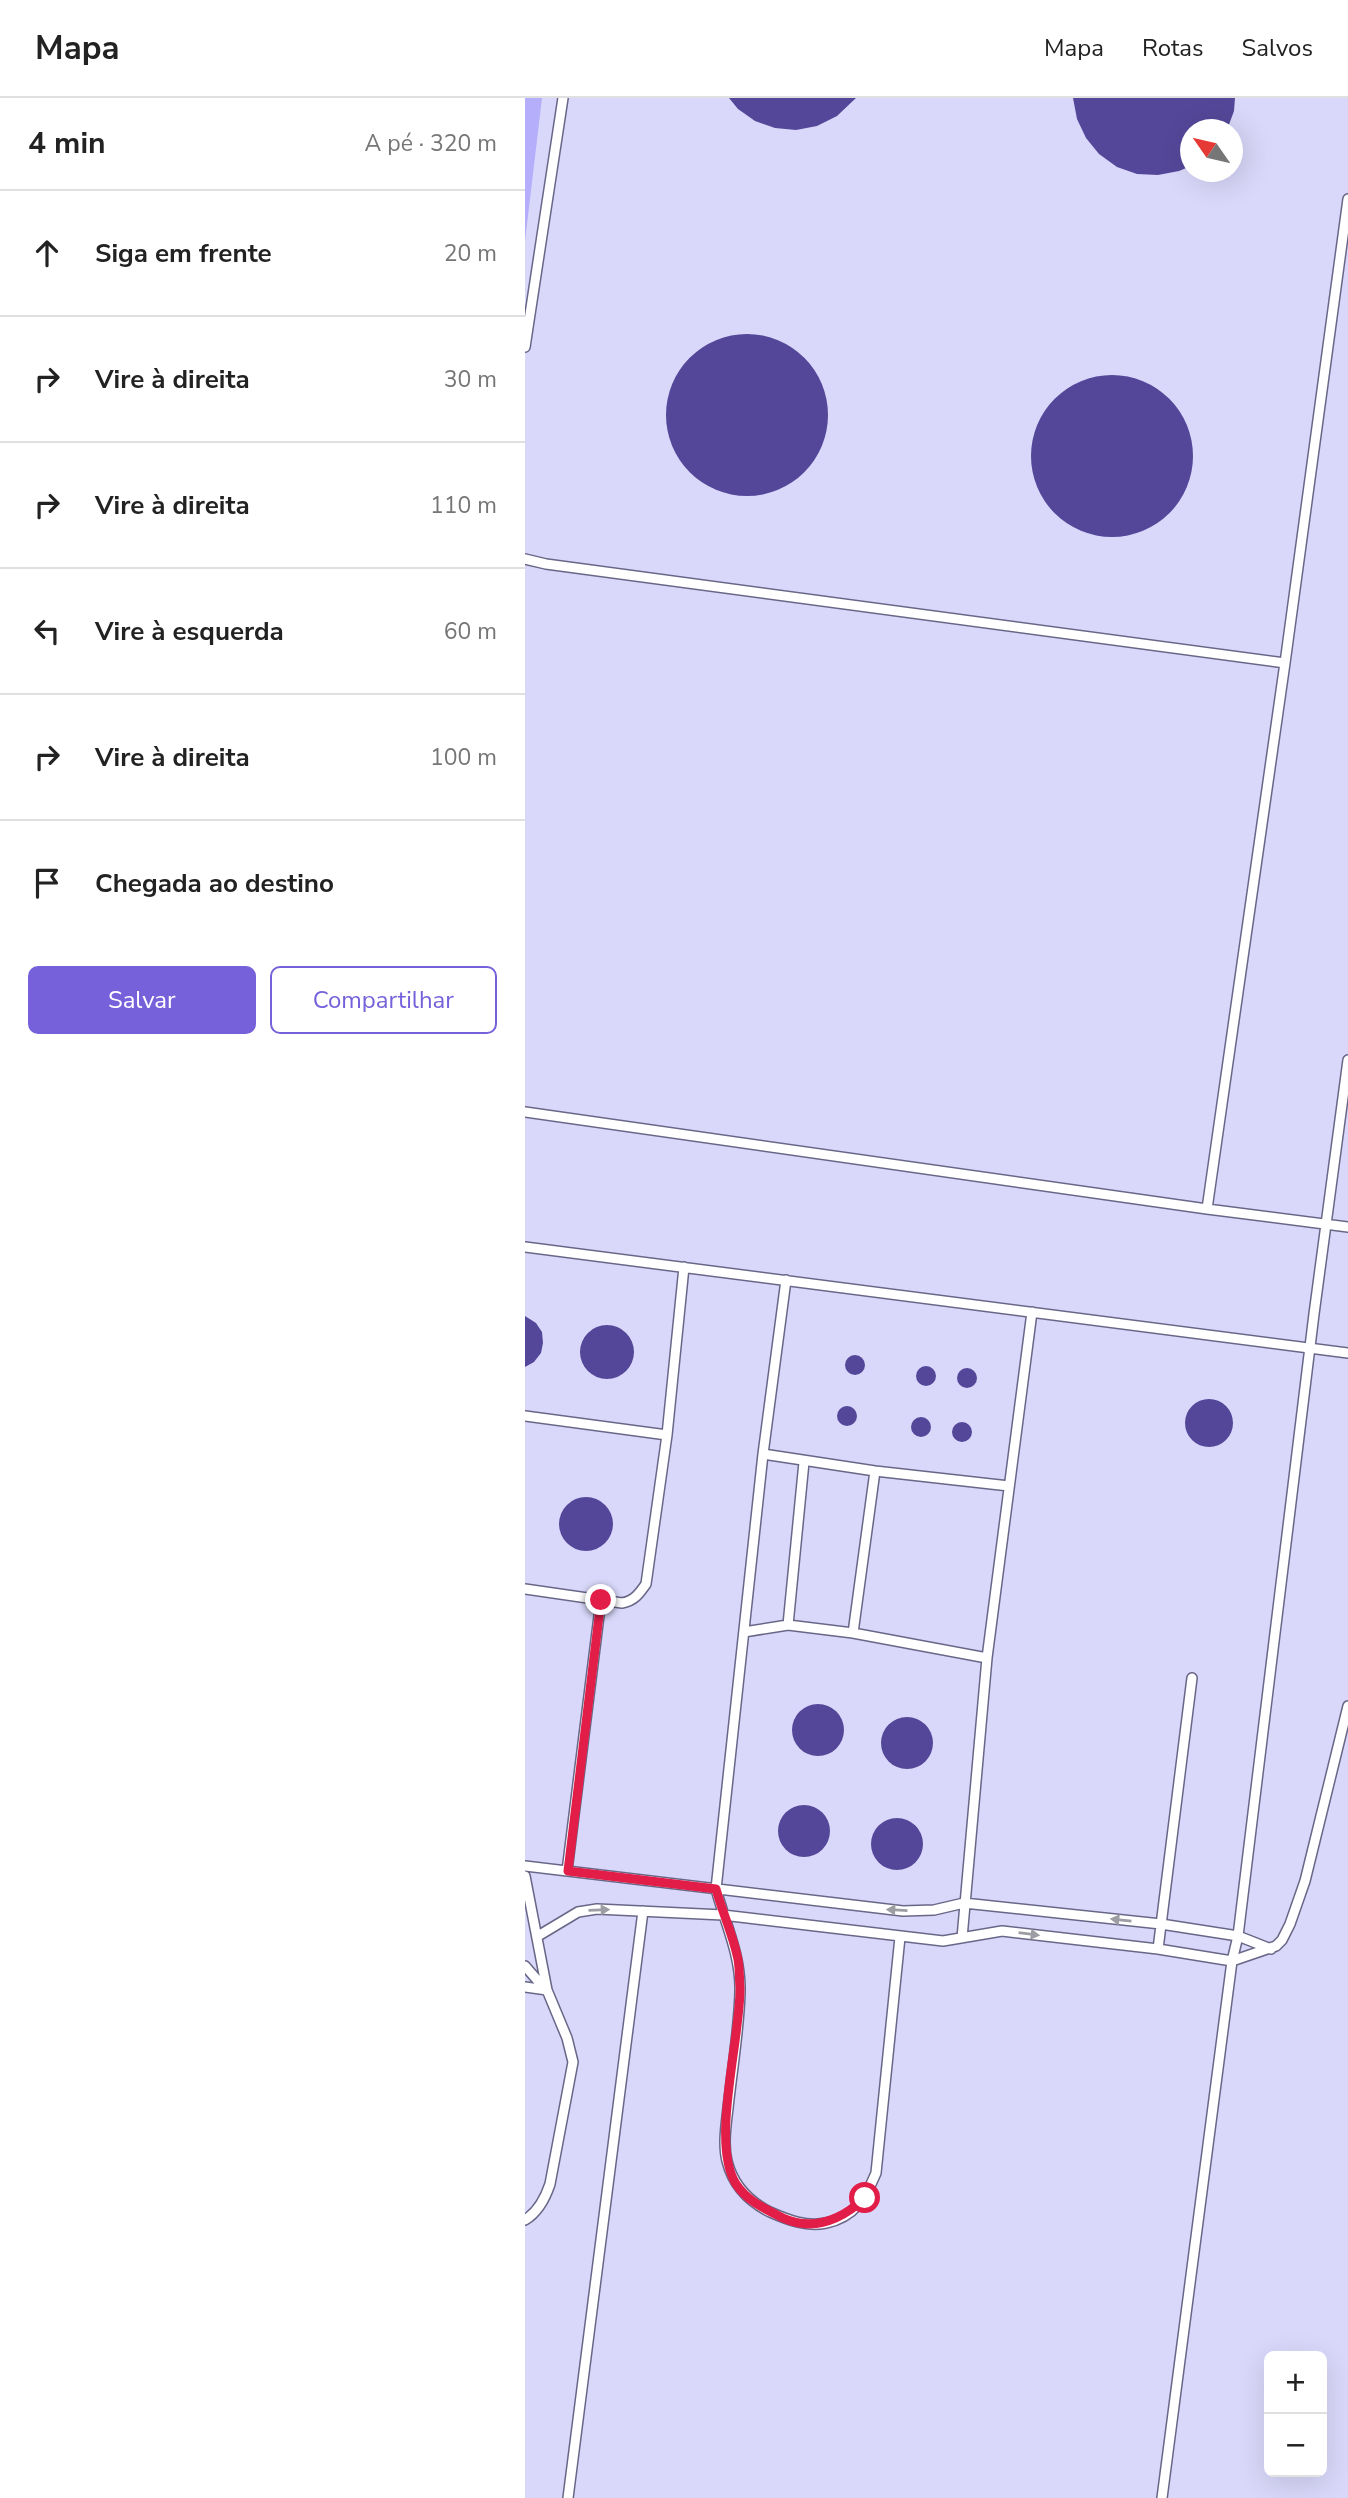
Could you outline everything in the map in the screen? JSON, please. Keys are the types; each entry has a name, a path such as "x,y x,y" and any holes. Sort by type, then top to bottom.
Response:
{"lane":[{"path":"525,347 563,98"},
{"path":"1207,1209 1348,199"},
{"path":"525,559 1285,663"},
{"path":"1162,2498 1232,1961 1238,1936 1348,1060"},
{"path":"525,1112 1348,1227"},
{"path":"525,1247 1348,1353"},
{"path":"525,1589 630,1602 646,1584 667,1435 684,1267"},
{"path":"786,1280 763,1454 716,1889 738,1956 740,1991 726,2129 726,2159 735,2183 751,2201 790,2221 808,2224 827,2222 848,2214 865,2198 876,2173 900,1937"},
{"path":"962,1938 987,1658 1032,1312"},
{"path":"525,1416 667,1435"},
{"path":"763,1454 804,1462 1009,1486"},
{"path":"788,1625 804,1462"},
{"path":"853,1633 875,1471"},
{"path":"568,1871 601,1600"},
{"path":"744,1632 788,1625 853,1633 987,1658"},
{"path":"1158,1949 1192,1678"},
{"path":"538,1936 578,1912 597,1909 723,1916 943,1941 1002,1931 1158,1949 1232,1961 1271,1949 1282,1940 1305,1881 1348,1706"},
{"path":"525,1866 903,1911 934,1910 964,1903 1161,1924 1238,1936 1271,1949"},
{"path":"525,1876 547,1990 567,2038 573,2063 550,2184 537,2211 525,2220"},
{"path":"568,2498 643,1911"},
{"path":"525,1966 547,1990"},
{"path":"525,1987 547,1990"}],"shaded area":[{"path":"525,98 1348,98 1348,2498 525,2498"},
{"path":"525,98 542,98 525,241"}],"building":[{"path":"729,98 856,98 837,116 817,126 796,130 775,128 755,121 738,109"},
{"path":"1073,98 1235,98 1231,119 1180,119 1180,171 1158,175 1137,174 1117,167 1099,154 1086,138 1077,119"},
{"path":"747,334 778,340 804,358 822,384 828,415 822,446 804,472 778,490 747,496 716,490 690,472 672,446 666,415 672,384 690,358 716,340"},
{"path":"1112,375 1143,381 1169,399 1187,425 1193,456 1187,487 1169,513 1143,531 1112,537 1081,531 1055,513 1037,487 1031,456 1037,425 1055,399 1081,381"},
{"path":"525,1316 536,1323 542,1332 543,1343 541,1353 534,1362 525,1367"},
{"path":"612,1325 622,1329 630,1337 634,1352 630,1367 622,1375 602,1379 592,1375 584,1367 580,1347 584,1337 592,1329"},
{"path":"855,1355 862,1358 865,1365 862,1372 855,1375 848,1372 845,1365 848,1358"},
{"path":"926,1366 933,1369 936,1376 933,1383 926,1386 919,1383 916,1376 919,1369"},
{"path":"967,1368 974,1371 977,1378 974,1385 967,1388 960,1385 957,1378 960,1371"},
{"path":"1209,1399 1226,1406 1233,1423 1226,1440 1209,1447 1192,1440 1185,1423 1192,1406"},
{"path":"847,1406 854,1409 857,1416 854,1423 847,1426 840,1423 837,1416 840,1409"},
{"path":"921,1417 928,1420 931,1427 928,1434 921,1437 914,1434 911,1427 914,1420"},
{"path":"962,1422 969,1425 972,1432 969,1439 962,1442 955,1439 952,1432 955,1425"},
{"path":"586,1497 605,1505 613,1524 605,1543 586,1551 567,1543 559,1524 567,1505"},
{"path":"818,1704 837,1711 844,1730 837,1749 818,1756 799,1749 792,1730 799,1711"},
{"path":"907,1717 926,1724 933,1743 926,1762 907,1769 888,1762 881,1743 888,1724"},
{"path":"804,1805 823,1812 830,1831 823,1850 804,1857 785,1850 778,1831 785,1812"},
{"path":"897,1818 916,1825 923,1844 916,1863 897,1870 878,1863 871,1844 878,1825"}],"route":[{"path":"601,1600 568,1871 716,1889 738,1956 740,1991 726,2129 726,2159 735,2183 760,2207 790,2221 808,2224 827,2222 848,2214 865,2198"}]}
